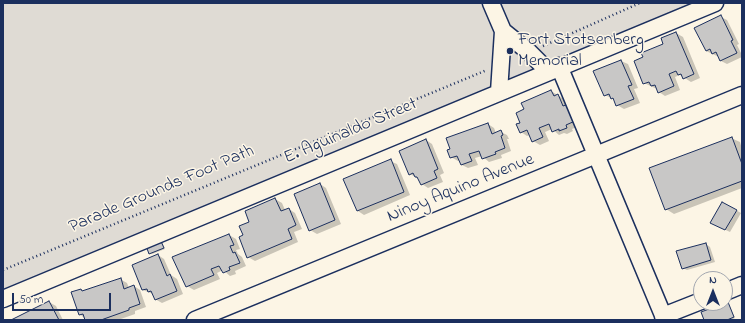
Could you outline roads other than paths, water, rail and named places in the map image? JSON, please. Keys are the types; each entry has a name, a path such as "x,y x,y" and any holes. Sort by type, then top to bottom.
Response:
{"street":[{"path":"491,3 503,31 499,92"},
{"name":"E. Aguinaldo Street","path":"3,299 715,3"},
{"path":"503,31 529,52 554,69 596,154 664,318 693,305"},
{"name":"Ninoy Aquino Avenue","path":"195,320 742,94"}],"place":[{"name":"Fort Stotsenberg Memorial","path":"510,51"}]}
